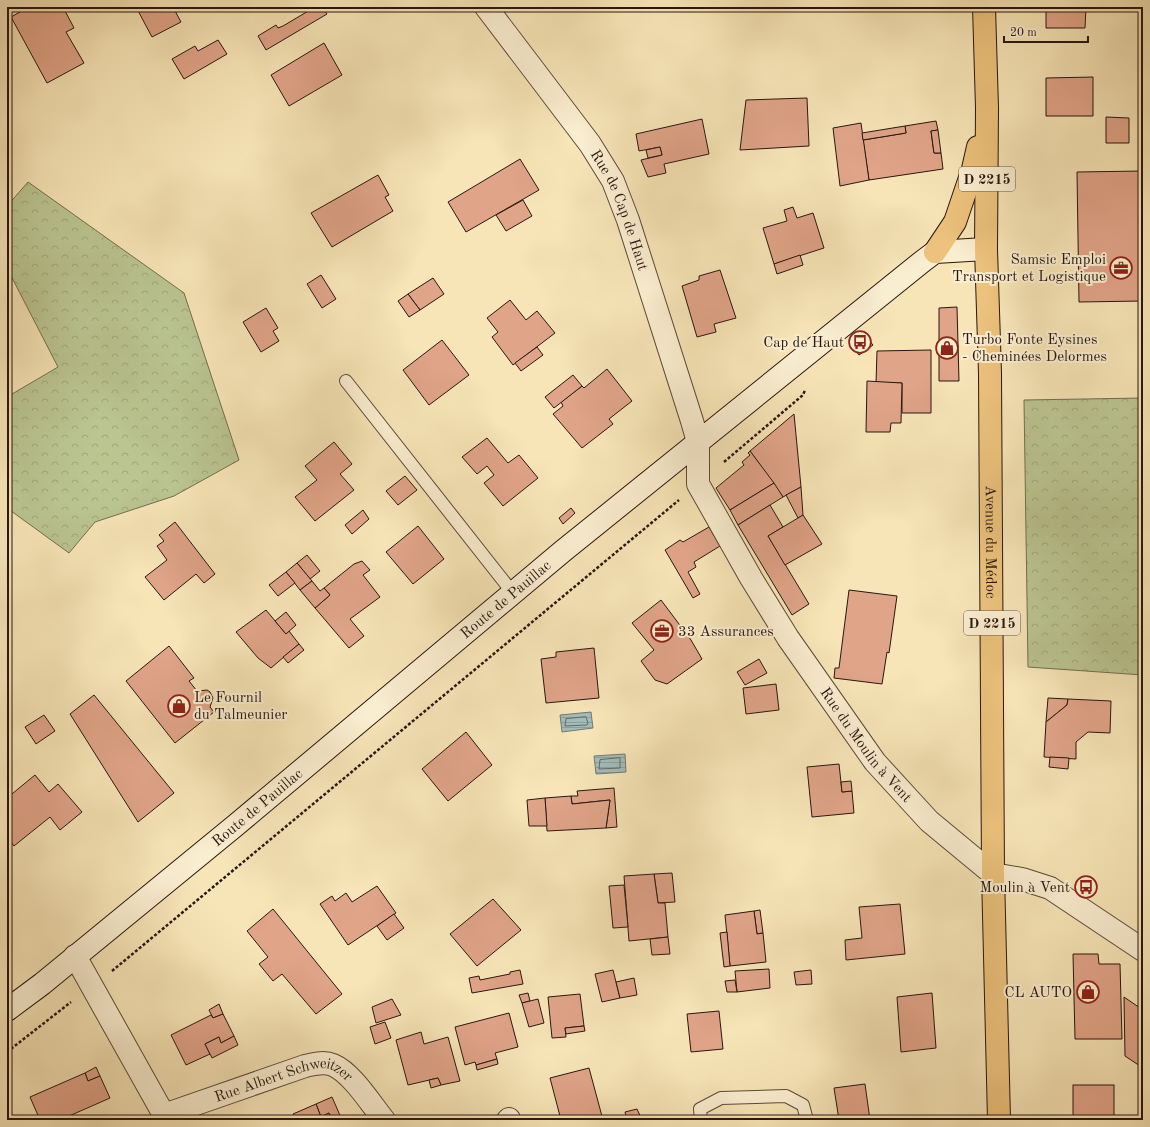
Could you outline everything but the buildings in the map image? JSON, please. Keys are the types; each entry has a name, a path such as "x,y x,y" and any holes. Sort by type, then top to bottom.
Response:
{"main road":[{"name":"Avenue du Médoc","path":"984,7 988,108 986,249 990,373 993,874 999,1120"},
{"name":"Avenue du Médoc","path":"935,252 955,222 973,169 988,108"}],"street":[{"name":"Rue de Cap de Haut","path":"486,7 590,144 613,181 628,220 698,442"},
{"path":"935,252 986,249"},
{"name":"Route de Pauillac","path":"7,1010 42,984 236,825 513,593 859,311 935,252"},
{"name":"Rue du Moulin à Vent","path":"698,442 698,484 750,578 788,638 874,762 929,821 993,874 1022,879 1050,888 1143,950"},
{"path":"75,956 93,986 163,1118"},
{"name":"Route de Pauillac","path":"7,1021 42,984"},
{"name":"Rue Albert Schweitzer","path":"163,1118 305,1066 320,1063 333,1065 346,1074 384,1120"}],"lane":[{"path":"346,381 513,593"},
{"path":"701,1120 700,1109 721,1098 786,1096 803,1105 807,1120"}],"path":[{"path":"7,1052 93,986 698,484"}],"green space":[{"path":"28,182 184,293 239,460 174,496 95,522 69,553 7,508 7,397 58,367 7,268 7,206"},
{"path":"1143,398 1143,675 1028,667 1024,400"}],"water":[{"path":"591,712 593,728 562,732 560,715"},
{"path":"625,754 626,772 596,774 594,756"}],"place":[{"name":"Samsic Emploi Transport et Logistique","path":"1121,268"},
{"name":"Cap de Haut","path":"860,342"},
{"name":"Turbo Fonte Eysines - Cheminées Delormes","path":"947,348"},
{"name":"33 Assurances","path":"662,631"},
{"name":"Le Fournil du Talmeunier","path":"179,706"},
{"name":"Moulin à Vent","path":"1086,887"},
{"name":"CL AUTO","path":"1088,992"}]}
